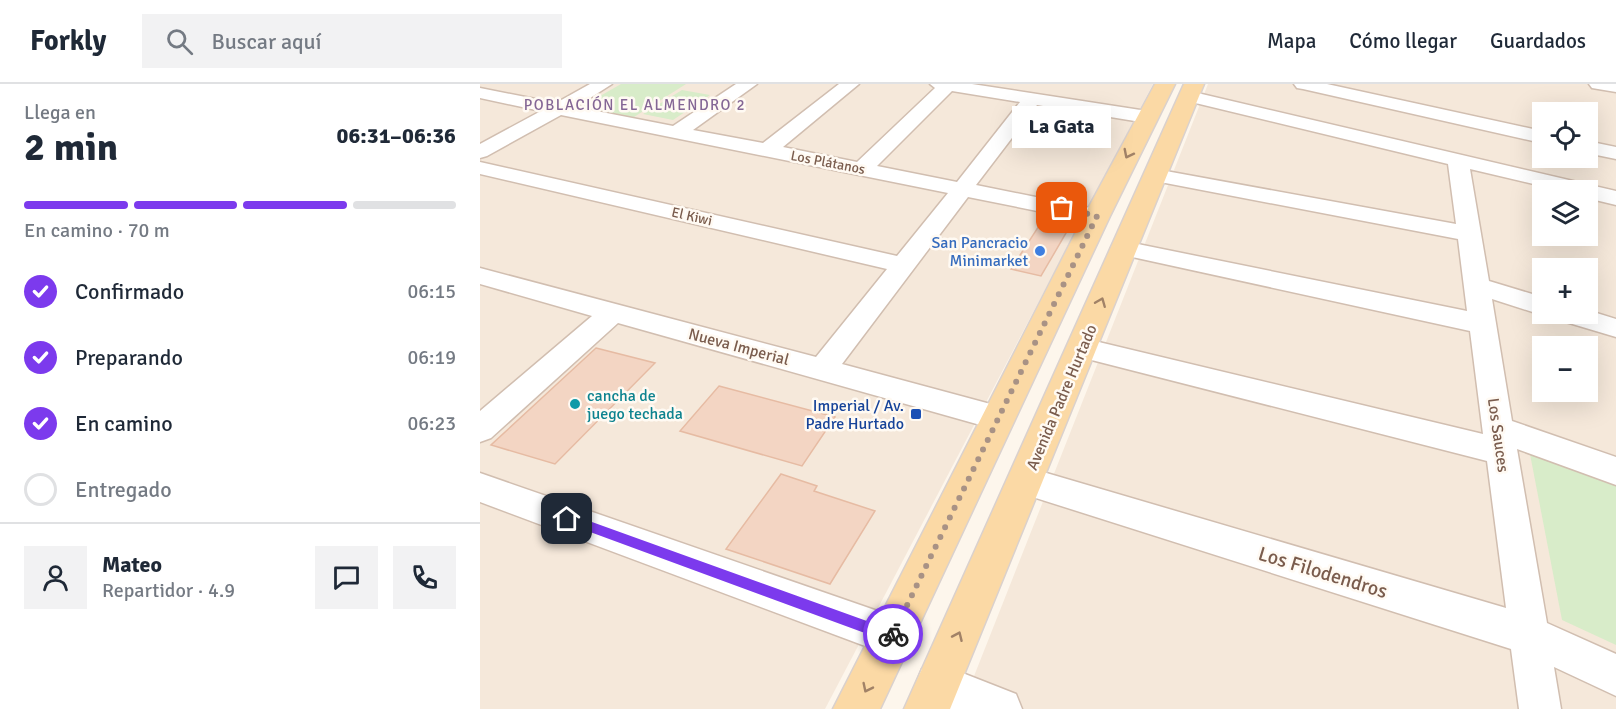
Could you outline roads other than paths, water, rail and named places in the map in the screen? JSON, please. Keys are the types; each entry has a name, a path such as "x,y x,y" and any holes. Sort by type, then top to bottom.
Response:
{"main road":[{"path":"856,709 1147,117 1183,88"},
{"name":"Avenida Padre Hurtado","path":"932,697 1155,175 1183,88"}],"street":[{"path":"480,93 496,84"},
{"path":"480,152 603,84"},
{"path":"677,132 748,84"},
{"path":"767,150 850,84"},
{"path":"1598,84 1616,87"},
{"path":"862,169 944,85 1147,117"},
{"path":"1312,85 1532,135"},
{"path":"1183,88 1541,180"},
{"name":"Los Plátanos","path":"480,93 1097,216"},
{"path":"823,369 1032,99"},
{"path":"1598,149 1616,153"},
{"name":"Los Sauces","path":"1458,160 1540,709"},
{"name":"El Kiwi","path":"480,168 903,265"},
{"path":"1155,175 1470,234"},
{"path":"1598,194 1616,198"},
{"path":"1123,248 1483,324"},
{"name":"Nueva Imperial","path":"480,276 998,418"},
{"path":"1477,286 1532,303"},
{"path":"480,429 614,312"},
{"path":"1598,323 1616,328"},
{"path":"1082,348 1500,440 1616,471"},
{"name":"Los Filodendros","path":"1026,481 1529,635 1616,675"},
{"path":"480,487 892,636"},
{"path":"932,697 1001,709"}],"place":[{"name":"La Gata","path":"1062,208"},
{"name":"San Pancracio Minimarket","path":"1040,251"},
{"name":"cancha de juego techada","path":"575,404"},
{"name":"Imperial / Av. Padre Hurtado","path":"916,414"}],"district":[{"name":"POBLACIÓN EL ALMENDRO 2","path":"635,105"}]}
